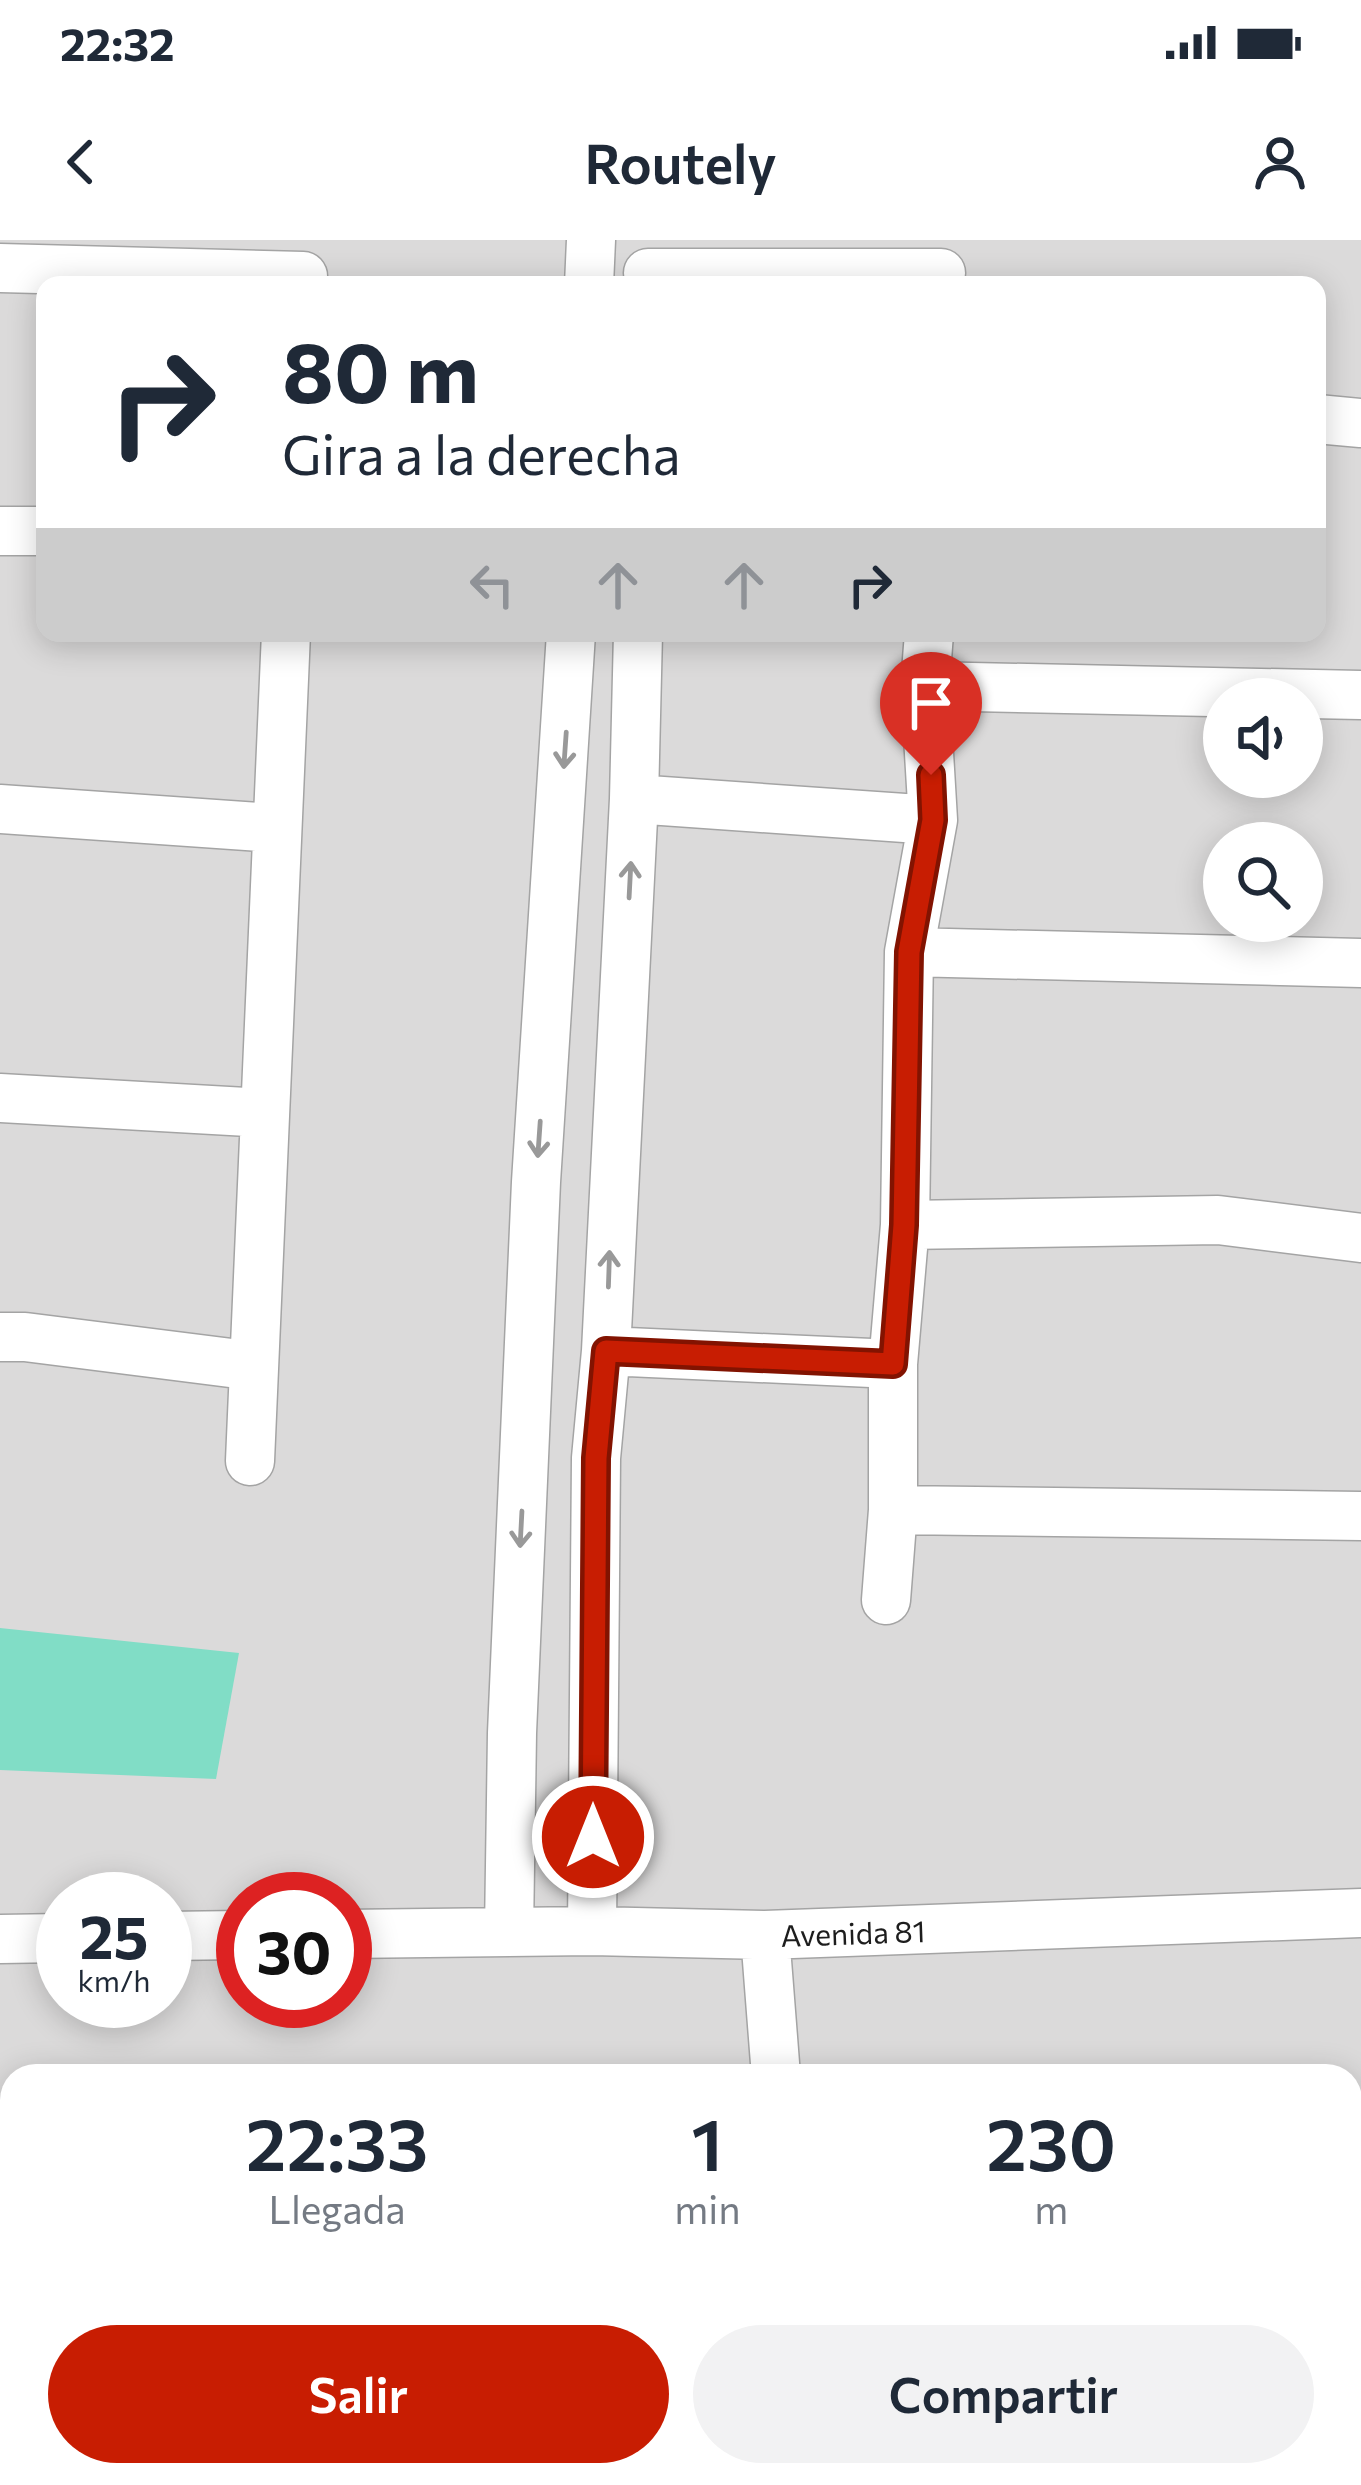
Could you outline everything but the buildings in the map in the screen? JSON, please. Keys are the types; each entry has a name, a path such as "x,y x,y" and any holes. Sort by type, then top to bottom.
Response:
{"street":[{"path":"589,276 591,240"},
{"path":"648,266 942,266"},
{"path":"0,268 305,267"},
{"path":"1326,420 1361,423"},
{"path":"0,531 36,530"},
{"path":"250,1461 285,642"},
{"path":"509,1932 512,1733 535,1206 570,642"},
{"path":"592,1931 596,1458 606,1351 638,642"},
{"path":"886,1600 893,1510 893,1364 904,1225 909,952 933,820 928,642"},
{"path":"926,686 1361,694"},
{"path":"634,800 933,820"},
{"path":"0,809 275,827"},
{"path":"909,952 1361,963"},
{"path":"0,1098 264,1113"},
{"path":"904,1225 1218,1220 1361,1238"},
{"path":"0,1337 254,1366"},
{"path":"606,1351 893,1364"},
{"path":"893,1510 1361,1516"},
{"name":"Avenida 81","path":"372,1934 765,1935 1361,1913"},
{"path":"765,1935 775,2064"},
{"path":"0,1939 36,1938"}],"shaded area":[{"path":"0,240 1361,240 1361,2064 0,2064"}],"green space":[{"path":"0,1628 239,1653 216,1779 0,1770"}],"route":[{"path":"593,1837 596,1458 606,1351 893,1364 904,1225 909,952 933,820 931,775"}]}
